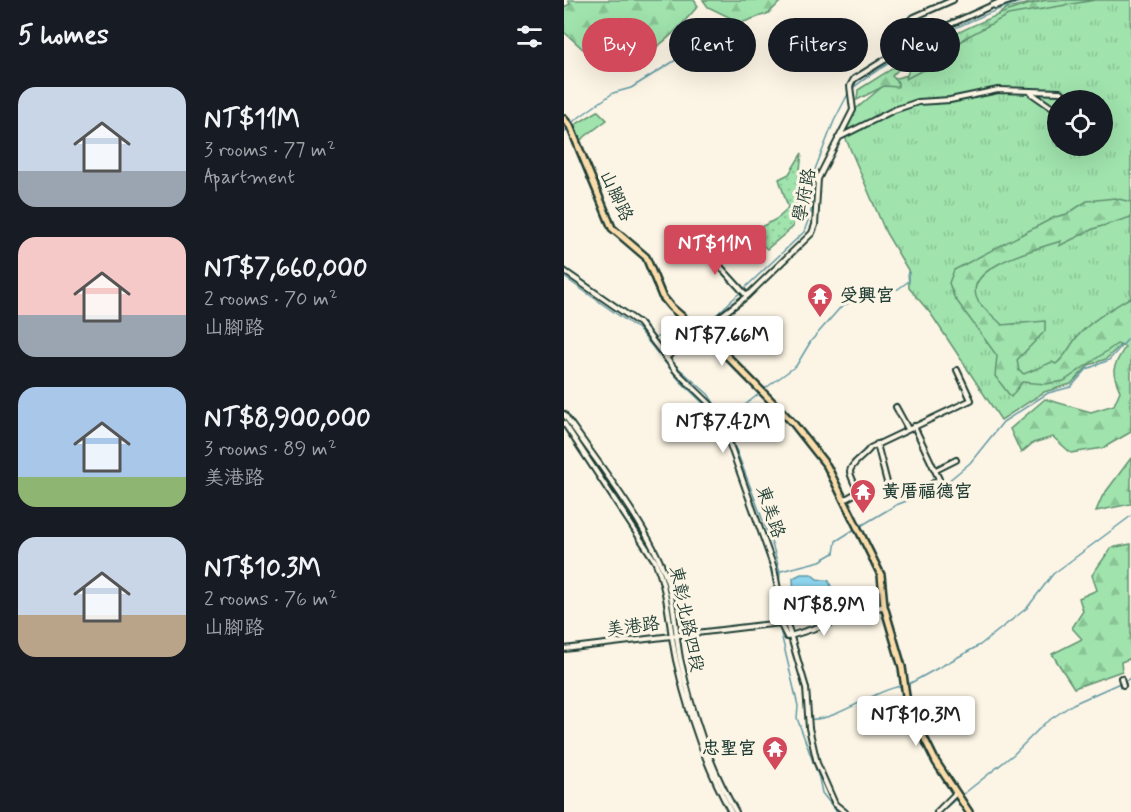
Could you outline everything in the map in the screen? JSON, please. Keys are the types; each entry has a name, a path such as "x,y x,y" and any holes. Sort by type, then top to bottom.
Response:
{"main road":[{"name":"山腳路","path":"567,123 612,228 646,257 662,296 793,423 827,466 880,575 884,606 902,667 904,686 914,720 957,797 969,812"}],"street":[{"path":"912,18 953,0"},
{"name":"學府路","path":"960,21 1004,0"},
{"name":"學府路","path":"960,23 1013,0"},
{"name":"學府路","path":"667,357 696,329 747,296 812,233 815,225 818,179 853,110 850,86 880,66"},
{"path":"837,138 894,110 918,102 950,100 998,90 1047,92"},
{"path":"1031,92 1047,104"},
{"path":"693,244 707,252 747,296"},
{"name":"東美路","path":"564,271 639,323 677,372 710,405 728,436 774,568 780,600"},
{"path":"844,500 858,492 851,474 852,465 877,444 971,400 957,370"},
{"path":"896,407 908,429"},
{"name":"東彰北路四段","path":"564,414 655,561 664,582 694,733 730,812"},
{"name":"東彰北路四段","path":"564,423 592,460"},
{"path":"914,426 936,470 939,481 927,488"},
{"path":"877,444 890,494"},
{"path":"936,470 956,460"},
{"path":"780,600 779,623 787,637 884,606"},
{"path":"780,600 806,688 808,719 822,776 835,804 844,811"},
{"name":"美港路","path":"564,650 779,623"},
{"name":"東彰北路四段","path":"674,635 697,727 710,762 736,812"},
{"path":"1121,678 1123,686"},
{"path":"937,812 957,797"},
{"path":"836,812 844,811"}],"green space":[{"path":"568,0 694,0 698,6 687,18 669,18 669,37 657,47 657,18 582,18 582,48 564,32 564,7 570,4"},
{"path":"703,0 782,0 769,13 755,18 731,18 708,7"},
{"path":"1045,0 1131,0 1131,335 1106,359 1089,365 1071,384 1044,392 1001,420 931,314 909,288 908,270 886,233 843,132 856,109 890,80 918,72 960,72 960,43 1007,8"},
{"path":"1047,0 1095,0 1008,15 960,42 960,32 1024,6"},
{"path":"887,72 896,72 892,76 898,82 898,87 884,86 857,100 858,90"},
{"path":"908,72 919,72 906,79"},
{"path":"598,111 607,120 579,141 573,126"},
{"path":"802,153 793,227 767,249 751,234 776,219 788,207 779,179 789,174"},
{"path":"1115,198 1131,202 1131,217 1093,229 1059,246 1061,241 1004,261 980,278 975,289 980,304 1002,325 1045,321 1045,331 1017,360 1019,371 1024,374 1052,362 1056,364 1088,326 1131,297 1131,432 1103,448 1071,453 1053,437 1033,443 1021,453 1010,429 1045,399 1091,412 1114,405 1120,391 1114,368 1125,347 1117,344 1064,381 1046,384 1022,382 1011,397 995,376 997,356 954,297 949,283 954,270 1055,217 1067,214 1087,201"},
{"path":"1131,458 1131,504 1096,511 1102,497"},
{"path":"1131,544 1131,662 1129,659 1121,662 1122,671 1074,688 1052,654 1082,639 1072,628 1083,611 1079,598 1097,590 1092,575 1111,548"}],"water":[{"path":"801,574 811,574 817,579 829,581 833,592 830,605 795,610 793,578"}],"waterway":[{"path":"853,88 889,63 937,37 986,15 1028,0"},
{"path":"571,123 613,93 631,88 669,64"},
{"path":"695,327 713,318 804,232 811,212 812,177 834,121 849,92"},
{"path":"564,133 568,127"},
{"path":"564,267 643,322 673,363 708,394 725,420 773,547 780,572 779,587"},
{"path":"763,390 796,366 811,341 839,309 865,292 898,289 909,281 909,272"},
{"path":"564,277 638,329 680,381 704,404 721,426 728,445"},
{"path":"657,337 690,329"},
{"path":"859,527 896,505 933,491 947,482 970,463 1003,422 1048,393 1071,387 1087,369 1109,360 1128,339"},
{"path":"726,420 760,393"},
{"path":"752,512 773,577 778,617"},
{"path":"907,685 980,645 1027,608 1053,574 1131,516"},
{"path":"781,571 820,561 834,553 836,541 855,529"},
{"path":"779,625 798,706 797,718 819,778 822,793 837,812"},
{"path":"961,796 1014,754 1045,723 1073,704 1131,678"},
{"path":"809,719 831,716 879,693 902,686"},
{"path":"941,812 957,798"}],"place":[{"name":"受興宮","path":"820,319"},
{"name":"黃厝福德宮","path":"863,515"},
{"name":"忠聖宮","path":"775,772"}]}
